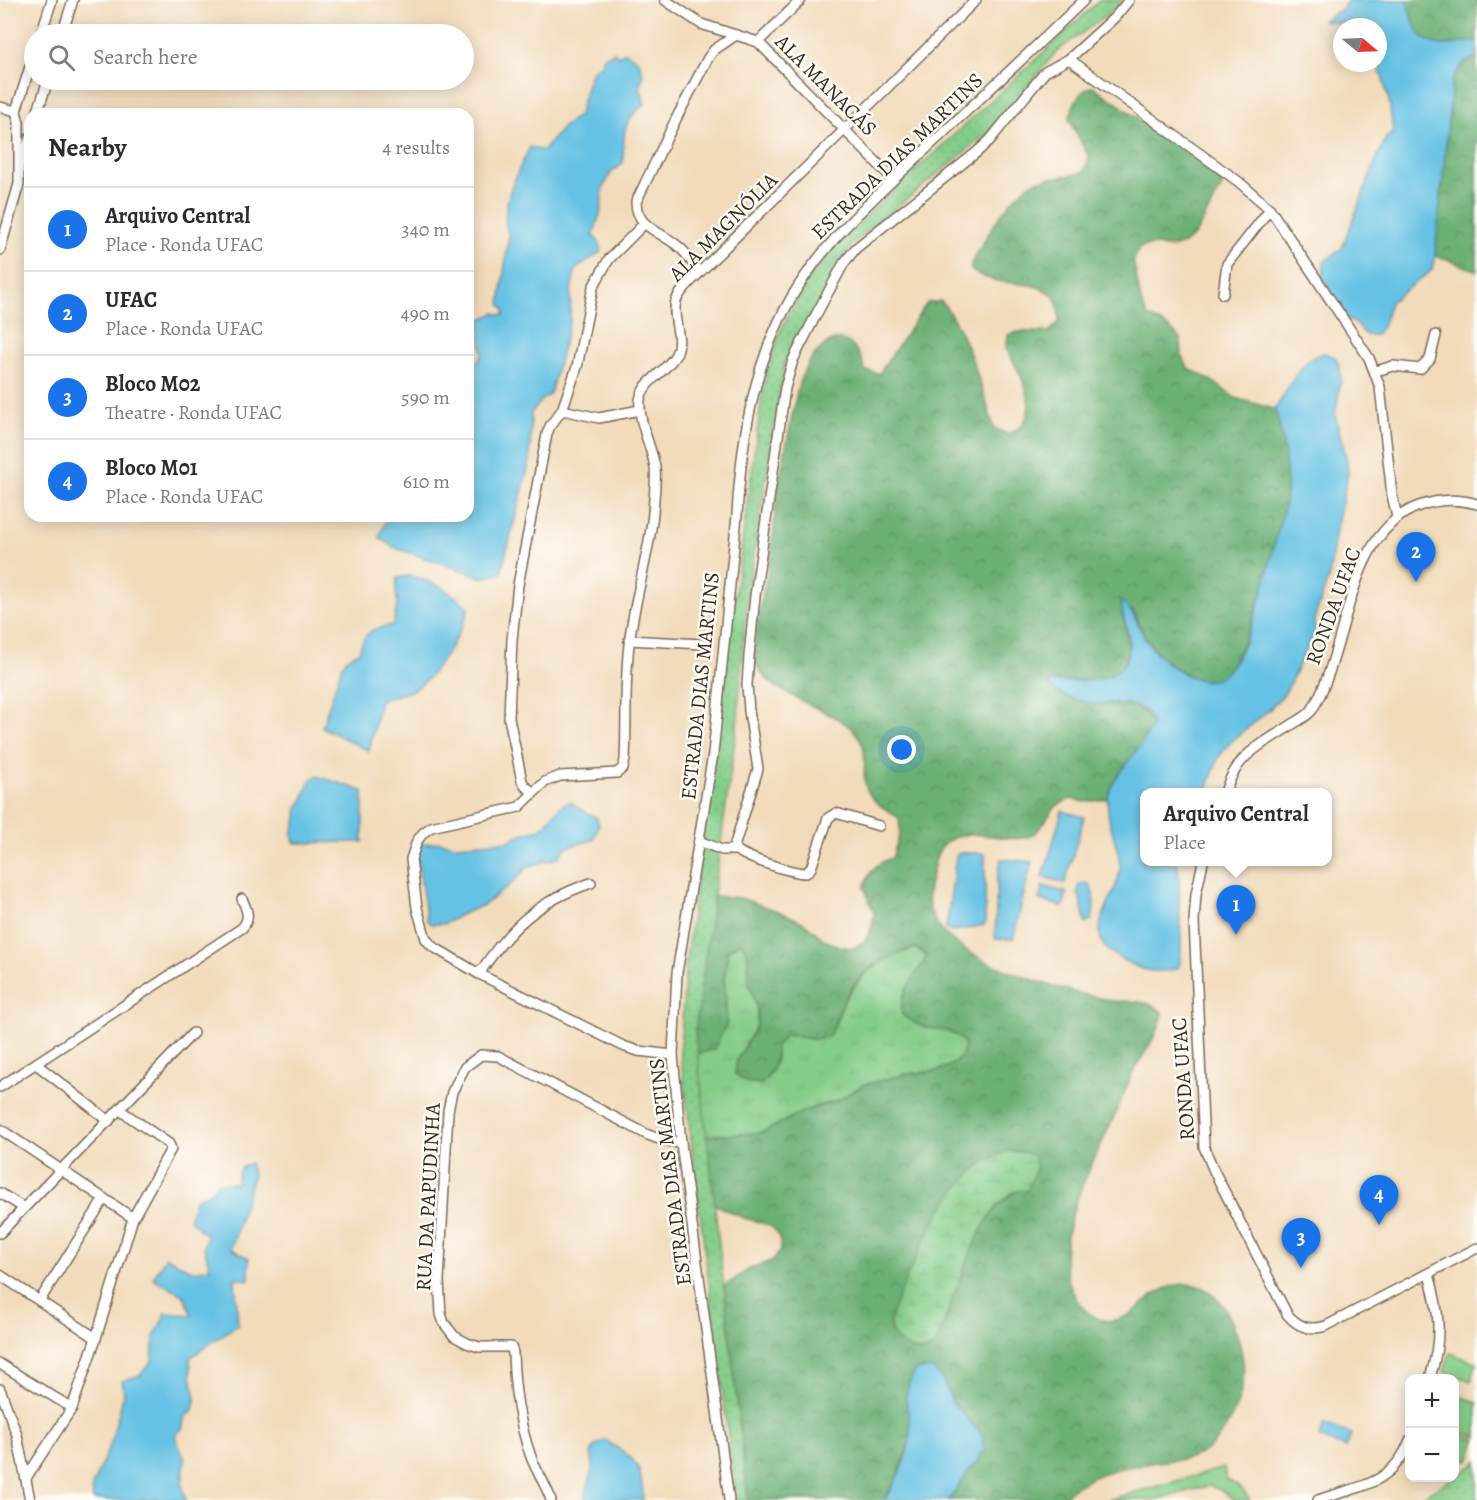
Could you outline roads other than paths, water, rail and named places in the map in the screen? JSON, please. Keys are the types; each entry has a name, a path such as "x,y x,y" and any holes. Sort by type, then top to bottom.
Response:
{"street":[{"path":"44,24 52,0"},
{"path":"65,24 72,0"},
{"path":"665,0 701,24 758,42 801,0"},
{"name":"ALA MAGNÓLIA","path":"640,410 640,398 648,384 677,353 679,345 675,310 676,300 680,294 976,0"},
{"name":"ESTRADA DIAS MARTINS","path":"729,1500 681,1143 673,1056 677,973 713,754 745,430 756,384 769,347 785,309 807,273 845,227 893,179 1084,0"},
{"path":"735,850 758,769 749,711 748,656 782,402 793,360 844,263 856,248 977,152 990,140 1045,72 1069,59 1115,17 1129,0"},
{"path":"699,273 679,246 644,224 636,210 638,194 708,58 714,50 736,35"},
{"name":"ALA MANACÁS","path":"758,42 893,179"},
{"path":"1069,59 1239,182 1270,209 1376,371 1397,518"},
{"path":"20,169 19,123 16,111 24,86"},
{"path":"39,108 45,90"},
{"path":"0,107 16,111"},
{"path":"0,250 14,207 24,156"},
{"path":"1223,294 1227,264 1270,209"},
{"path":"532,792 522,781 510,725 512,639 518,585 550,426 562,410 577,367 593,287 609,259 644,224"},
{"path":"1376,371 1393,366 1419,369 1430,359 1436,335"},
{"path":"562,410 599,418 640,410 655,468 654,502 629,640 626,751 623,768 617,773 560,776 545,782 532,792 519,807 431,827 417,841 411,860 417,908 426,939 432,946 479,974 623,1046 638,1051 673,1056"},
{"name":"RONDA UFAC","path":"1227,788 1230,778 1243,759 1310,712 1326,679 1366,556 1374,544 1397,518 1411,508 1451,499 1477,504"},
{"path":"629,640 702,644"},
{"path":"699,841 722,850 735,850 752,858 806,873 811,868 831,814 836,813 879,826"},
{"name":"RONDA UFAC","path":"1202,866 1196,894 1194,921 1204,1147 1287,1314 1301,1326 1317,1329 1477,1248"},
{"path":"479,974 494,951 521,921 555,898 591,883"},
{"path":"0,1087 242,928 248,920 248,915 242,899"},
{"path":"0,1233 193,1033"},
{"name":"RUA DA PAPUDINHA","path":"551,1500 530,1456 519,1413 511,1347 479,1347 467,1344 454,1336 444,1323 441,1314 439,1281 448,1110 458,1078 473,1060 481,1055 498,1056 648,1135 681,1143"},
{"path":"36,1064 109,1121"},
{"path":"26,1478 72,1408 134,1218 171,1149 169,1144 120,1110"},
{"path":"0,1129 134,1218"},
{"path":"0,1193 24,1208"},
{"path":"39,1300 104,1199"},
{"path":"1429,1274 1437,1306 1439,1326 1436,1358 1431,1374"},
{"path":"0,1275 96,1338"},
{"path":"0,1364 72,1408"},
{"path":"0,1389 17,1435 30,1500"},
{"path":"1318,1500 1386,1475 1402,1458 1405,1451"}],"water":[{"path":"1348,0 1407,0 1417,30 1427,40 1443,45 1477,41 1477,56 1462,66 1452,82 1432,270 1390,302 1383,325 1376,335 1366,335 1347,318 1323,280 1324,262 1342,248 1377,158 1386,138 1393,132 1389,100 1381,72 1387,72 1387,18 1333,18 1333,22 1323,21 1343,8"},
{"path":"614,52 618,56 626,52 639,61 643,75 640,87 645,104 627,123 623,163 611,173 603,188 601,211 593,235 600,244 601,252 576,269 571,289 570,321 550,394 531,413 530,461 501,573 484,578 393,547 379,537 385,522 474,522 474,366 482,355 480,320 494,313 504,315 505,310 500,304 509,235 506,214 510,191 530,147 543,151 564,126 579,115 593,69 600,66 603,58"},
{"path":"1324,353 1335,357 1340,368 1341,380 1335,415 1348,473 1329,576 1314,620 1315,632 1285,693 1268,711 1231,742 1218,758 1207,788 1140,788 1140,866 1178,866 1181,942 1179,967 1161,971 1143,969 1109,951 1101,941 1100,931 1101,921 1119,878 1120,868 1109,817 1110,790 1120,772 1142,744 1152,723 1146,712 1134,705 1080,701 1051,688 1049,682 1088,681 1113,674 1122,667 1127,657 1129,642 1120,600 1132,614 1150,645 1177,670 1194,678 1206,680 1216,679 1227,671 1244,644 1251,626 1264,587 1285,505 1286,463 1275,409 1301,368 1315,356"},
{"path":"409,576 441,587 469,607 454,641 429,677 411,691 380,701 369,751 322,727 342,666 347,658 359,652 364,639 370,632 393,625 398,603 397,578"},
{"path":"317,776 363,791 363,842 295,843 292,833 297,817 297,807 301,804 311,779"},
{"path":"571,802 597,818 599,825 593,840 565,848 558,858 529,866 511,884 484,905 444,924 431,924 427,921 417,856 421,844 440,842 455,845 509,841 518,835 541,829 562,805"},
{"path":"1062,811 1084,817 1065,883 1043,877"},
{"path":"959,853 985,855 985,921 984,925 950,932 946,929 956,856"},
{"path":"1001,859 1032,862 1013,939 995,939 997,880"},
{"path":"1086,883 1092,889 1094,906 1092,919 1086,924 1078,891 1079,884"},
{"path":"1043,886 1067,893 1063,907 1039,900"},
{"path":"250,1163 253,1175 231,1249 249,1258 249,1280 235,1278 238,1324 190,1358 196,1397 192,1412 184,1417 183,1428 175,1436 185,1459 182,1485 186,1500 93,1500 92,1486 110,1445 124,1394 122,1381 140,1375 152,1361 154,1337 166,1313 192,1315 184,1296 153,1278 166,1257 193,1271 210,1268 204,1247 207,1236 189,1219 196,1198 208,1194 217,1183 236,1183 240,1168"},
{"path":"931,1368 942,1378 953,1403 982,1435 984,1449 978,1462 968,1472 949,1500 884,1500 893,1487 909,1447 910,1428 906,1398 910,1381 916,1370"},
{"path":"1324,1424 1351,1434 1346,1448 1319,1438"},
{"path":"605,1440 630,1457 639,1469 643,1500 585,1500 593,1464 591,1454 594,1446"}],"place":[{"name":"UFAC","path":"1416,582"},
{"name":"Arquivo Central","path":"1236,935"},
{"name":"Bloco M01","path":"1379,1225"},
{"name":"Bloco M02","path":"1301,1268"}]}
